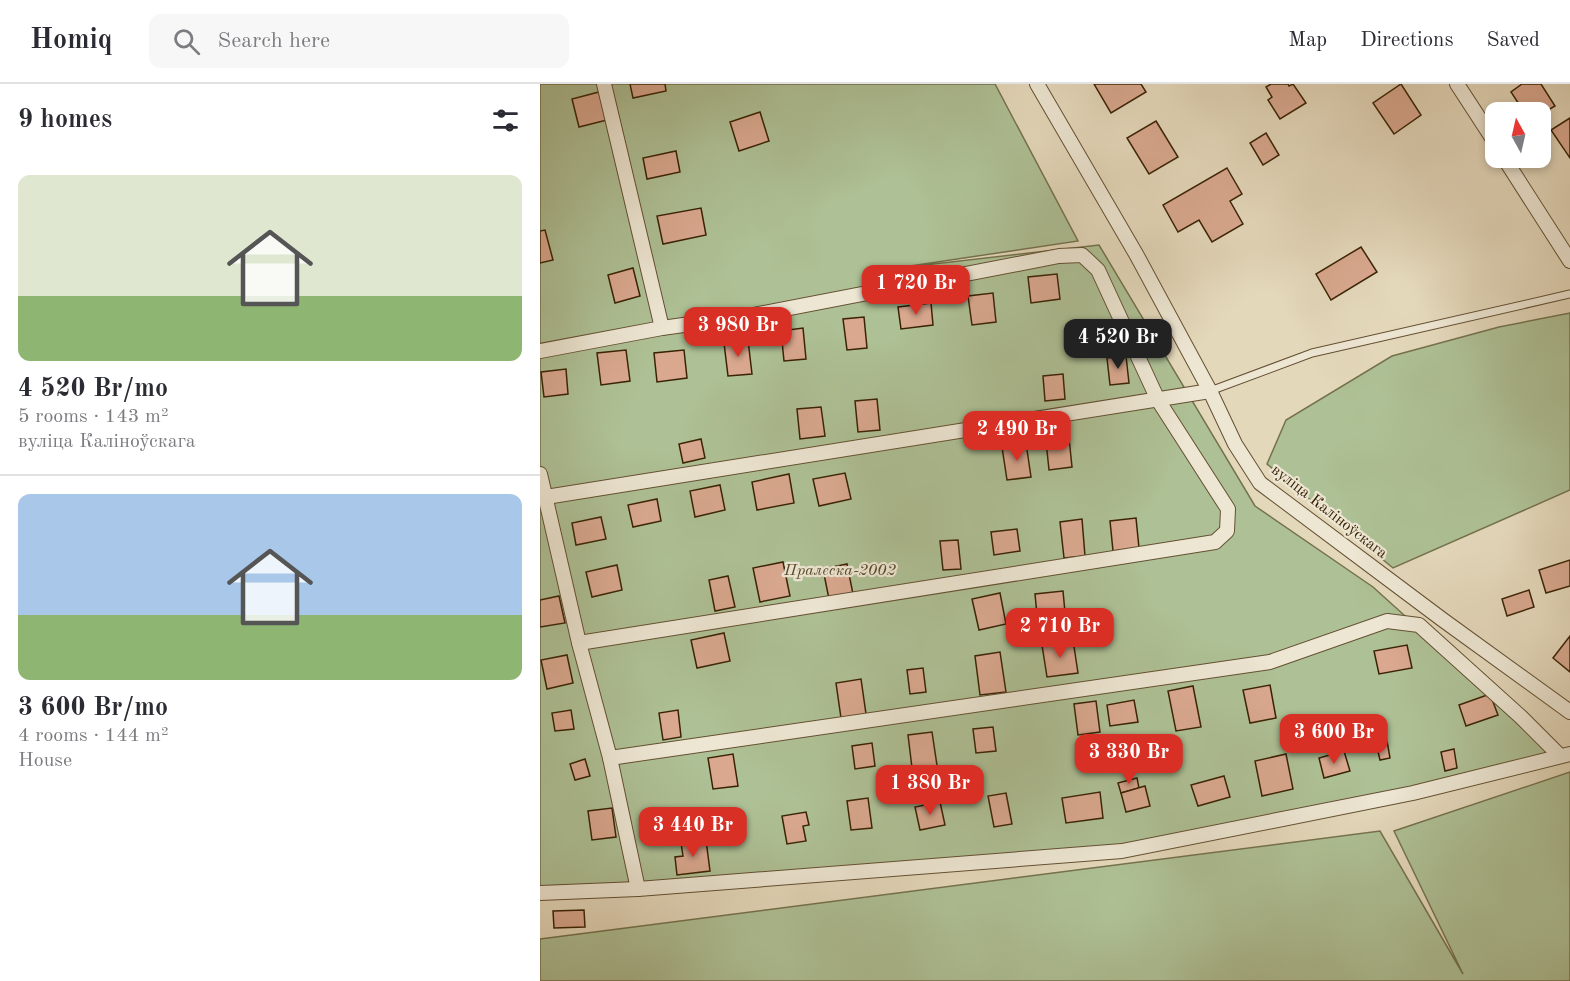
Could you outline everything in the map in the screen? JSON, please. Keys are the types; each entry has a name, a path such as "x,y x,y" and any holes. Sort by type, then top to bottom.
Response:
{"street":[{"path":"604,84 662,328"},
{"name":"вуліца Каліноўскага","path":"1037,84 1136,254 1210,391 1235,444 1260,483 1570,712"},
{"path":"1457,84 1485,127"},
{"path":"1510,168 1570,261"},
{"path":"540,351 662,328 748,316 1059,255 1082,255 1098,270 1158,400 1227,509 1227,531 1215,542 579,643"},
{"path":"546,497 1210,391"},
{"path":"540,474 579,643 610,758 638,889"},
{"path":"610,758 1270,662 1387,621 1419,625 1565,755"},
{"path":"540,893 638,889 1122,851 1413,793 1565,755"}],"lane":[{"path":"1210,391 1312,353 1570,294"}],"green space":[{"name":"Пралеска-2002","path":"540,84 995,84 1078,241 890,269 1099,245 1255,506 1373,587 1560,756 1122,851 540,892"},
{"path":"1570,313 1570,490 1393,568 1267,464 1286,420 1392,356 1499,327"},
{"path":"1570,772 1570,981 540,981 540,939 1380,831 1463,974 1394,831"}],"building":[{"path":"630,84 665,84 666,91 633,98"},
{"path":"1094,84 1141,84 1146,92 1111,113"},
{"path":"1271,84 1288,84 1289,86 1293,84 1306,103 1280,119 1268,100 1272,97 1266,87"},
{"path":"1401,84 1421,115 1394,134 1373,103"},
{"path":"1522,84 1541,84 1555,106 1551,108 1551,102 1518,102 1511,92"},
{"path":"599,92 607,120 579,127 572,99"},
{"path":"760,112 769,141 739,151 730,122"},
{"path":"1570,118 1570,158 1551,130"},
{"path":"1156,121 1178,157 1149,174 1127,138"},
{"path":"1266,133 1279,155 1263,165 1250,143"},
{"path":"676,151 680,172 647,179 643,158"},
{"path":"1227,168 1242,194 1230,201 1243,224 1212,242 1199,220 1178,232 1163,205"},
{"path":"701,208 706,235 663,244 657,216"},
{"path":"545,230 553,260 540,263 540,231"},
{"path":"1361,247 1377,272 1331,300 1316,274"},
{"path":"633,268 640,296 615,303 608,275"},
{"path":"1057,274 1060,299 1031,303 1028,277"},
{"path":"993,293 996,322 972,325 968,296"},
{"path":"931,303 933,325 901,329 898,307"},
{"path":"864,317 867,348 847,350 843,319"},
{"path":"803,328 806,359 784,361 781,331"},
{"path":"748,340 752,374 728,376 724,343"},
{"path":"626,350 630,381 601,385 597,353"},
{"path":"684,350 687,378 657,382 654,353"},
{"path":"1126,356 1129,383 1110,385 1107,358"},
{"path":"566,369 568,394 544,397 541,372"},
{"path":"1063,374 1065,399 1045,401 1043,376"},
{"path":"877,399 880,430 858,432 855,401"},
{"path":"821,407 825,436 800,439 797,409"},
{"path":"1069,438 1072,467 1049,470 1046,441"},
{"path":"701,439 705,458 683,463 679,444"},
{"path":"1026,443 1031,477 1007,480 1002,447"},
{"path":"845,473 851,499 819,506 813,479"},
{"path":"789,474 794,503 757,510 752,482"},
{"path":"720,485 725,510 695,517 690,491"},
{"path":"657,499 661,521 633,527 628,505"},
{"path":"601,517 606,539 576,545 572,523"},
{"path":"1136,518 1139,548 1113,551 1110,521"},
{"path":"1082,519 1085,556 1064,558 1060,522"},
{"path":"1017,529 1020,551 994,555 991,532"},
{"path":"958,540 961,569 943,570 940,541"},
{"path":"1570,560 1570,586 1546,593 1539,570"},
{"path":"783,562 790,596 760,602 753,568"},
{"path":"847,564 853,594 829,599 823,569"},
{"path":"617,565 622,590 592,597 586,572"},
{"path":"728,576 735,607 715,611 709,580"},
{"path":"1529,590 1534,607 1507,616 1502,599"},
{"path":"1063,591 1066,623 1038,626 1035,594"},
{"path":"1000,593 1006,624 979,630 972,599"},
{"path":"559,596 565,623 540,627 540,600"},
{"path":"724,633 730,661 697,668 691,640"},
{"path":"1570,636 1570,672 1553,658"},
{"path":"1073,640 1078,673 1047,677 1042,645"},
{"path":"1407,645 1412,668 1379,674 1374,651"},
{"path":"1000,652 1006,692 980,695 975,656"},
{"path":"567,655 573,683 547,689 541,660"},
{"path":"923,668 926,692 910,694 907,670"},
{"path":"861,679 866,714 841,718 836,683"},
{"path":"1270,685 1276,718 1250,723 1243,690"},
{"path":"1193,686 1201,727 1176,731 1168,691"},
{"path":"1490,694 1498,715 1466,726 1459,705"},
{"path":"1134,700 1138,722 1110,726 1107,705"},
{"path":"1096,701 1100,732 1078,735 1074,704"},
{"path":"571,710 574,729 555,731 552,713"},
{"path":"678,710 681,737 663,740 659,713"},
{"path":"993,727 996,751 976,753 973,729"},
{"path":"932,732 938,772 913,776 908,735"},
{"path":"1387,741 1390,758 1380,760 1376,743"},
{"path":"872,743 875,766 855,769 852,746"},
{"path":"1454,749 1457,768 1445,771 1441,752"},
{"path":"1344,751 1350,771 1324,778 1319,758"},
{"path":"733,754 738,786 713,789 708,758"},
{"path":"1286,754 1293,789 1262,796 1255,761"},
{"path":"585,759 590,776 575,780 570,764"},
{"path":"1224,776 1230,797 1198,806 1191,785"},
{"path":"1137,778 1139,788 1121,793 1118,783"},
{"path":"1145,786 1150,806 1126,812 1121,793"},
{"path":"1100,792 1103,818 1066,823 1062,798"},
{"path":"1006,793 1012,824 994,827 988,796"},
{"path":"868,798 872,828 851,830 847,801"},
{"path":"940,802 945,825 920,830 915,807"},
{"path":"612,808 616,837 592,840 588,811"},
{"path":"806,812 809,825 803,826 806,841 787,844 782,816"},
{"path":"706,840 710,871 677,875 675,857 683,856 681,843"},
{"path":"584,910 585,927 554,928 553,911"}]}
